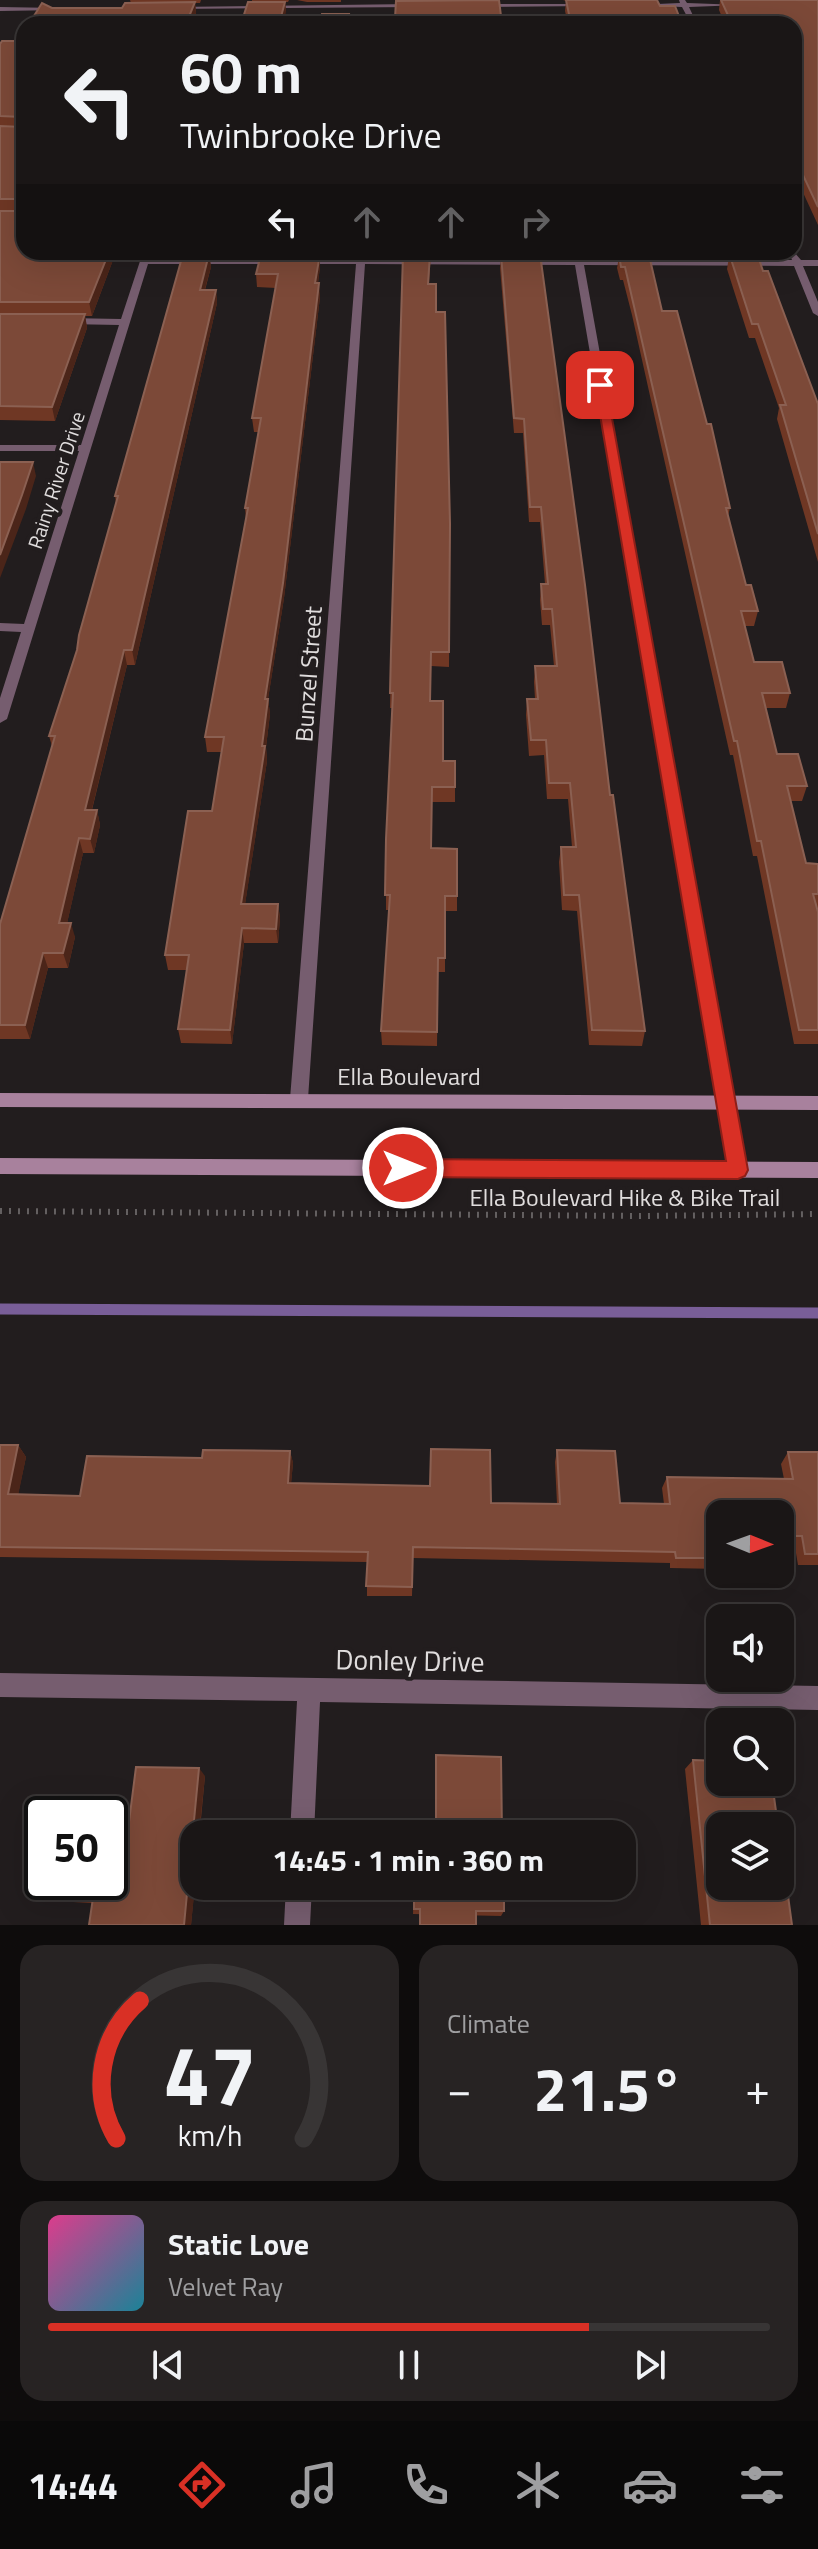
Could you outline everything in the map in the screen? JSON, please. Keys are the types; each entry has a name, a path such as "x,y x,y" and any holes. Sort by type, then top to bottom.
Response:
{"main road":[{"name":"Ella Boulevard","path":"0,1100 818,1103"},
{"path":"0,1166 818,1170"}],"street":[{"path":"216,16 219,0"},
{"path":"622,5 683,2 744,4"},
{"path":"527,3 530,15"},
{"path":"480,6 527,3 591,6"},
{"path":"159,9 417,6"},
{"path":"0,9 71,10"},
{"name":"Rainy River Drive","path":"0,719 145,260"},
{"name":"Bunzel Street","path":"299,1099 361,260"},
{"path":"579,260 738,1170"},
{"path":"688,260 818,263"},
{"path":"796,260 818,313"},
{"path":"47,321 124,322"},
{"path":"0,448 86,448"},
{"path":"0,627 28,628"},
{"name":"Donley Drive","path":"0,1685 818,1698"},
{"path":"303,1820 309,1688"},
{"path":"297,1925 298,1900"}],"path":[{"name":"Ella Boulevard Hike & Bike Trail","path":"0,1211 625,1216 818,1214"}],"building":[{"path":"499,0 501,16 395,16 396,1"},
{"path":"566,0 657,0 660,6 675,6 679,16 569,16"},
{"path":"721,0 818,0 818,207 802,173 802,16 728,16"},
{"path":"195,2 189,16 34,16 42,3 52,8 122,8 125,3"},
{"path":"248,2 285,2 281,16 244,16"},
{"path":"322,14 349,14 349,16"},
{"path":"2,41 16,41 16,117 0,116"},
{"path":"0,126 16,127 16,199 0,199"},
{"path":"0,211 16,211 16,260 106,260 89,302 0,302"},
{"path":"181,260 208,260 200,290 216,290 132,650 124,650 85,810 97,810 90,839 79,838 59,923 71,923 63,953 43,953 25,1025 0,1025 0,924 55,736 49,736 77,650 118,496 115,496"},
{"path":"260,260 319,260 315,283 319,283 283,583 265,699 268,699 262,746 265,746 241,904 278,904 276,929 242,928 230,1030 178,1029 189,955 165,955 188,811 212,811 224,737 205,737 248,508 245,508 261,418 252,418 278,274 256,274"},
{"path":"403,260 430,260 428,284 436,284 436,312 445,312 450,524 449,652 431,652 430,701 443,701 443,761 455,761 455,787 432,787 431,848 457,849 457,896 445,896 445,958 438,958 437,1032 381,1031 390,895 385,895 393,693 390,693"},
{"path":"501,260 536,260 541,261 610,795 613,795 645,1031 592,1030 579,895 564,895 561,847 576,847 570,783 549,783 546,740 531,740 527,699 538,699 535,666 557,666 552,609 543,609 541,584 548,584 541,507 530,507 524,419 514,418"},
{"path":"620,260 650,260 662,311 677,311 707,424 711,424 730,508 726,508 746,585 751,585 758,611 741,611 754,662 782,662 790,693 762,693 777,754 798,754 807,786 787,786 806,863 818,864 818,894 813,894 818,912 818,1030 799,1030 761,841 757,841 737,741 734,741 625,267 621,267"},
{"path":"731,260 759,260 763,271 768,271 818,404 818,534 780,405 786,405 758,324 752,324"},
{"path":"0,314 85,314 52,407 0,406"},
{"path":"0,462 33,462 0,555"},
{"path":"0,1445 18,1445 8,1494 80,1496 87,1456 202,1458 203,1450 290,1451 288,1483 430,1486 431,1449 490,1450 491,1503 560,1504 557,1450 615,1451 620,1503 670,1504 667,1477 793,1479 788,1452 818,1452 818,1554 805,1554 802,1536 794,1536 794,1500 706,1500 706,1558 676,1558 675,1552 413,1547 412,1587 366,1586 368,1552 0,1547"},
{"path":"436,1755 501,1757 502,1820 436,1820"},
{"path":"693,1760 706,1760 706,1796 774,1796 776,1812 706,1812 706,1886"},
{"path":"136,1767 199,1768 194,1820 180,1820 180,1900 186,1900 184,1925 89,1925 93,1900 128,1900 129,1822"},
{"path":"414,1900 504,1900 504,1911 476,1911 476,1925 420,1925 420,1909 414,1909"},
{"path":"707,1900 789,1900 792,1925 710,1925"}],"waterway":[{"path":"0,1309 818,1313"}],"route":[{"path":"403,1168 738,1170 600,385"}]}
